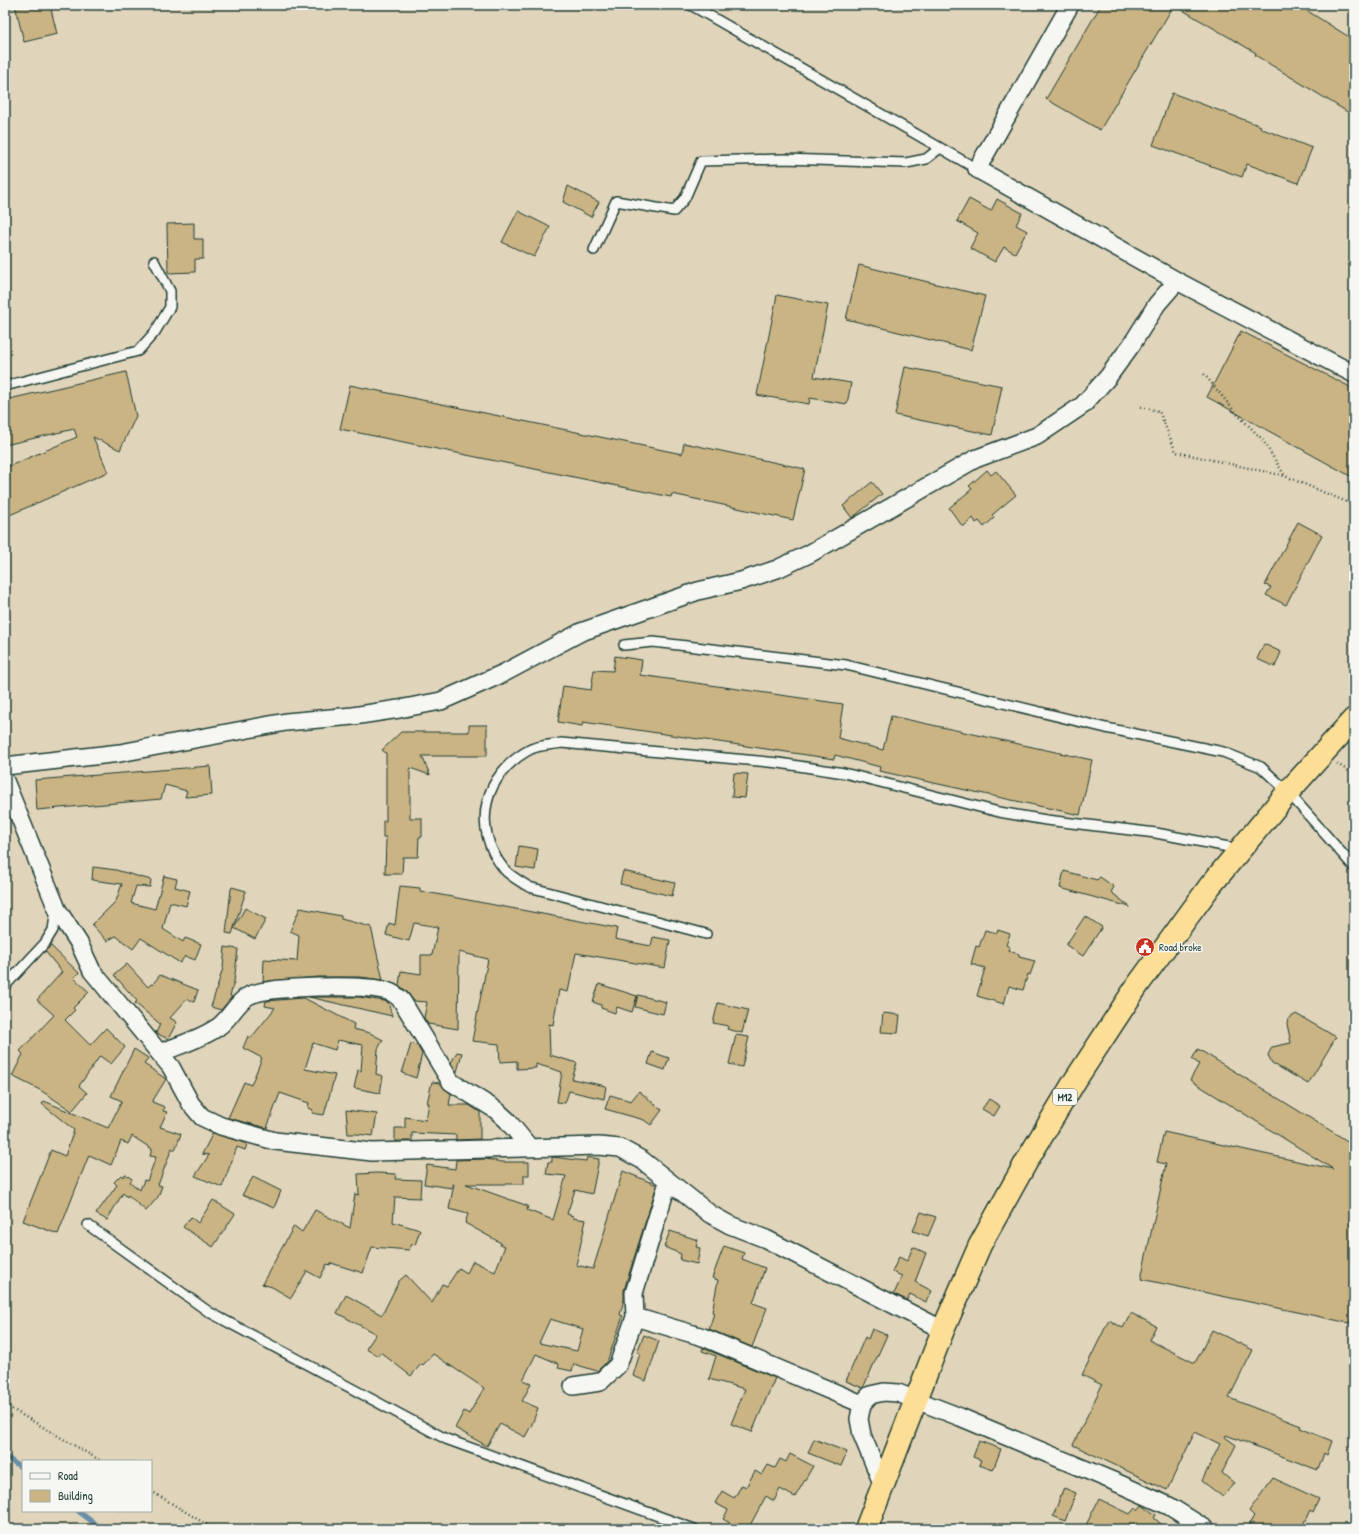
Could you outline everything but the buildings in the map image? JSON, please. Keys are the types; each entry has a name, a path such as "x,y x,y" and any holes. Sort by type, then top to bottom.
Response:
{"highway":[{"name":"M12","path":"866,1529 882,1483 942,1330 988,1232 1076,1078 1137,986 1205,892 1239,849 1288,792 1354,719"}],"street":[{"path":"1070,5 978,169 1177,281 1354,374"},
{"path":"5,766 120,753 286,722 353,716 441,701 504,673 581,632 698,592 741,581 777,569 809,554 975,460 1037,436 1083,405 1108,377 1132,344 1157,304 1177,281"},
{"path":"5,781 57,909 79,943 92,971 171,1067 191,1104 202,1117 221,1126 275,1141 372,1152 599,1146 620,1148 642,1160 710,1214 730,1225 766,1239 942,1330"},
{"path":"160,1053 206,1035 230,1016 246,997 258,993 318,987 387,991 398,996 402,1001 452,1082 496,1110 507,1120 530,1148"},
{"path":"573,1386 600,1382 618,1365 635,1317 634,1293 668,1182"},
{"path":"635,1317 703,1337 862,1404"},
{"path":"882,1483 862,1435 859,1420 862,1404 870,1395 884,1392 898,1393 1141,1493 1168,1506 1206,1529"}],"lane":[{"path":"691,5 978,169"},
{"path":"594,250 616,201 674,211 684,198 702,161 784,159 906,163 926,159 940,148"},
{"path":"5,386 138,351 155,332 170,307 170,291 154,261"},
{"path":"624,645 653,642 846,665 1106,728 1223,752 1261,767 1288,792 1354,867"},
{"path":"706,934 529,887 505,870 489,846 484,817 491,788 508,764 533,748 561,743 779,763 844,773 998,812 1046,820 1156,833 1239,849"},
{"path":"5,986 45,943 53,930 57,909"},
{"path":"88,1226 209,1312 446,1439 694,1529"}],"path":[{"path":"1204,374 1236,413 1262,438 1285,476"},
{"path":"1141,406 1159,411 1176,452 1285,476 1354,505"},
{"path":"5,1405 99,1460"},
{"path":"152,1492 214,1529"}],"shaded area":[{"path":"5,5 1354,5 1354,1529 5,1529"}],"waterway":[{"path":"5,1456 22,1468"},
{"path":"79,1512 102,1529"}],"place":[{"name":"Road broke","path":"1145,947"}]}
